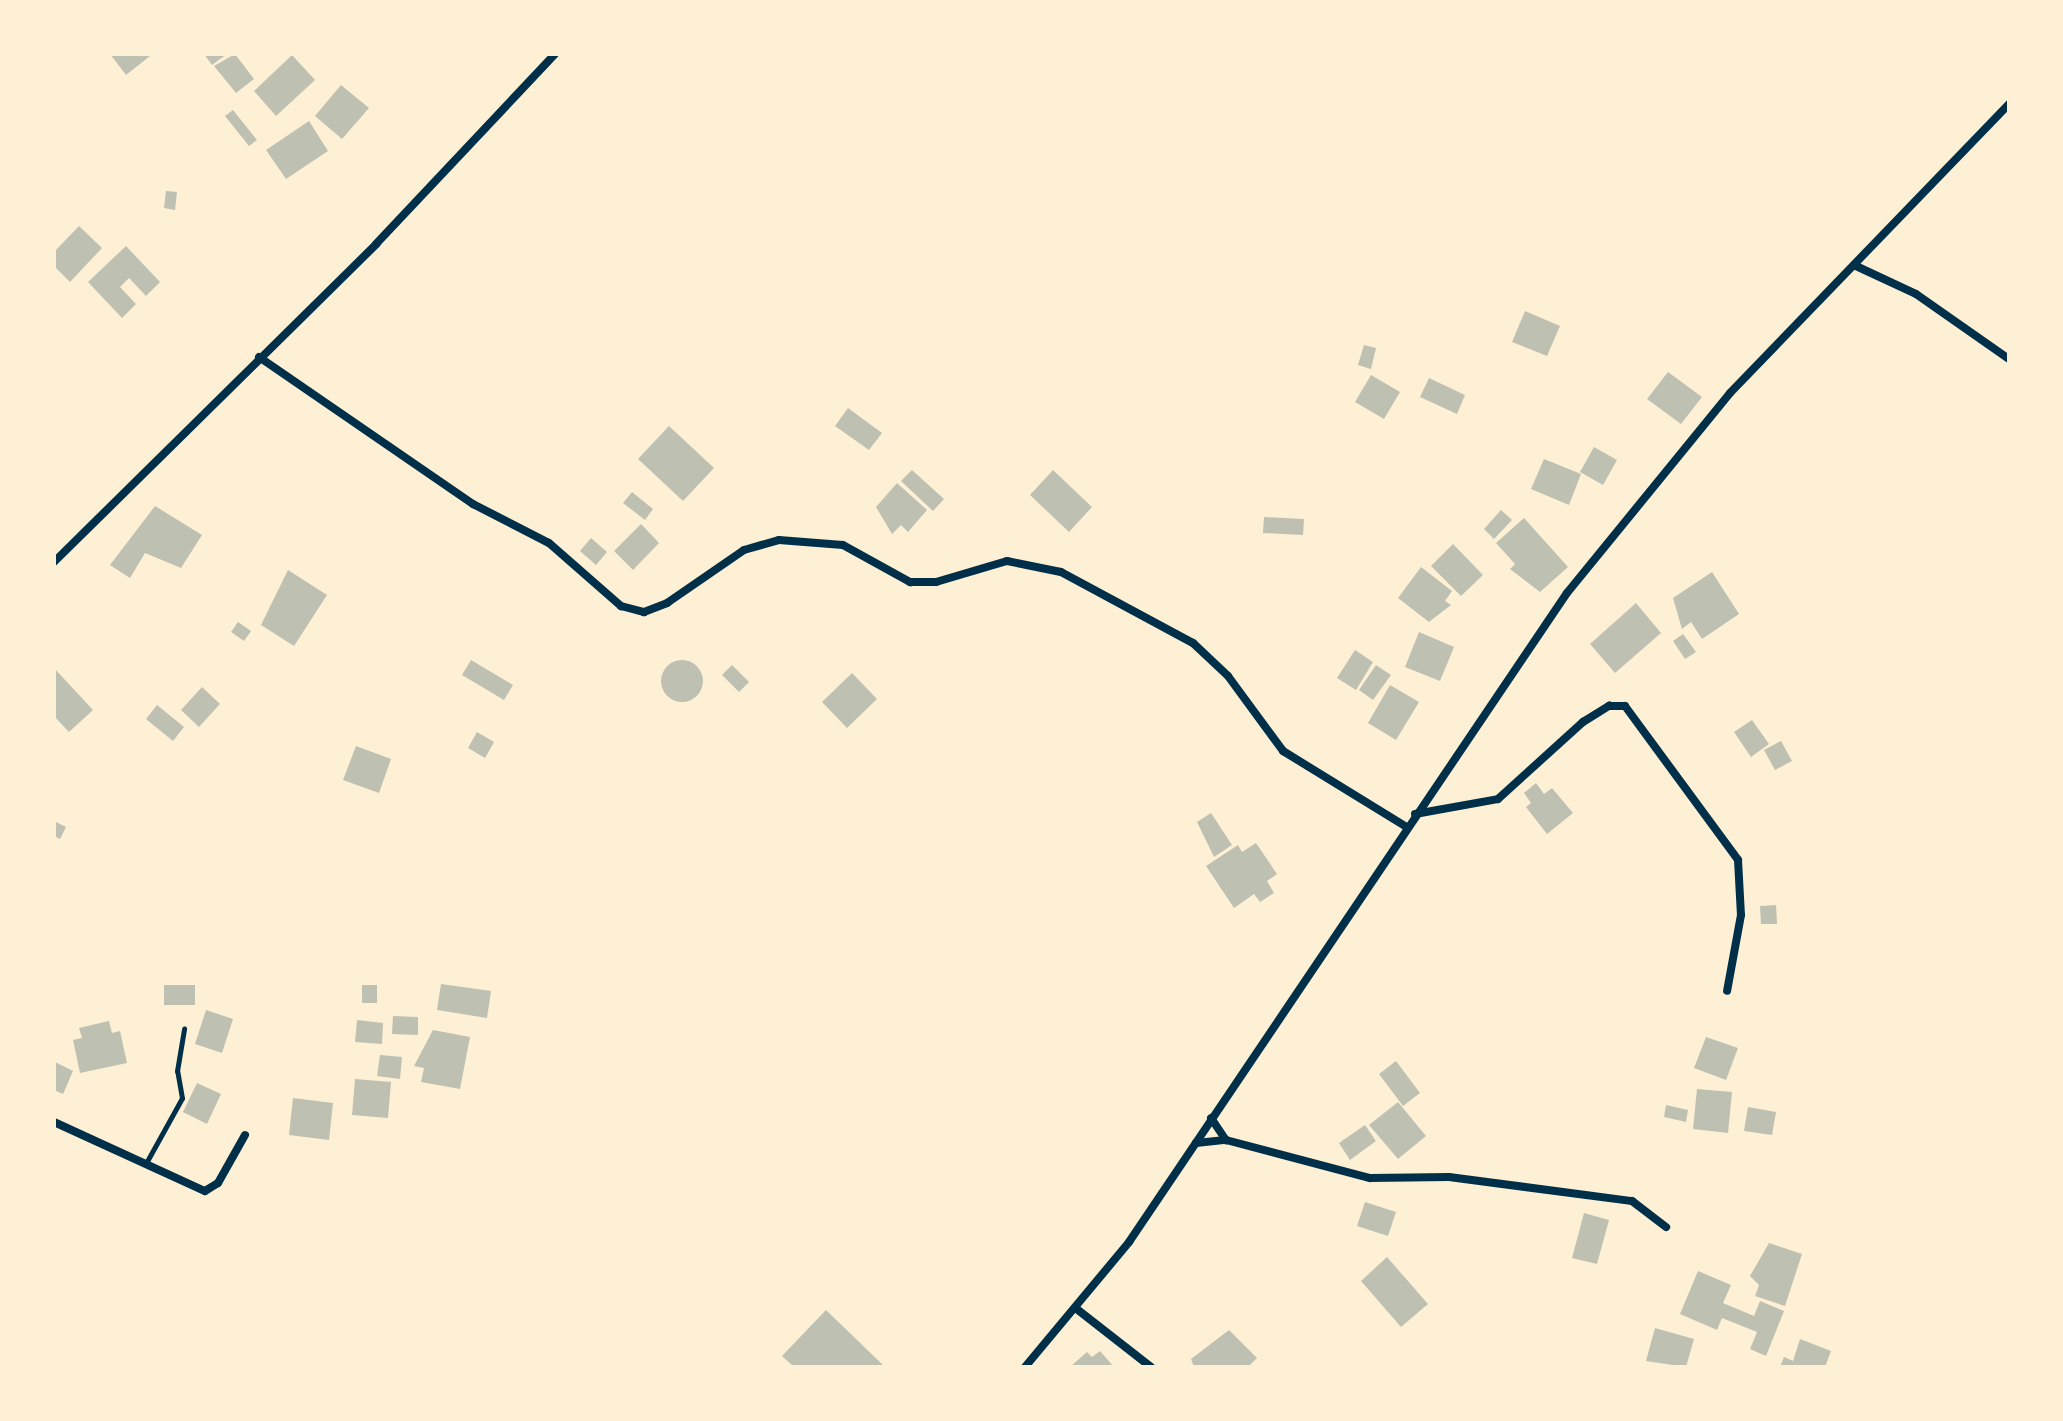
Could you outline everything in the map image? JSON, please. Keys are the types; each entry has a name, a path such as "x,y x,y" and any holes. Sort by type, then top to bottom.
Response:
{"street":[{"path":"54,562 555,54"},
{"path":"1025,1367 1078,1310 1196,1143 1405,826 1567,593 1676,454 2009,104"},
{"path":"1856,266 1916,294 2009,359"},
{"path":"259,357 473,504 549,543 621,606 644,612 667,603 744,550 779,540 843,545 910,582 936,582 1007,561 1061,572 1193,643 1228,676 1283,751 1405,826"},
{"path":"1415,814 1498,799 1583,722 1625,706 1738,860 1741,915 1727,991"},
{"path":"1211,1118 1226,1140"},
{"path":"54,1122 146,1163 193,1188 212,1189 245,1135"},
{"path":"1196,1143 1226,1140 1370,1178 1449,1177 1632,1201 1666,1227"},
{"path":"1078,1310 1111,1329 1151,1367"}],"lane":[{"path":"146,1163 182,1098 177,1071 184,1029"}],"building":[{"path":"110,54 148,54 150,56 126,75"},
{"path":"204,54 227,54 212,65"},
{"path":"235,54 254,79 236,93 214,66"},
{"path":"292,55 315,80 276,116 254,91"},
{"path":"341,85 369,108 342,139 315,116"},
{"path":"233,110 257,140 249,146 225,116"},
{"path":"309,121 328,151 286,179 266,150"},
{"path":"166,191 177,192 175,210 164,208"},
{"path":"79,226 102,248 70,282 54,266 54,252"},
{"path":"126,246 160,282 146,296 129,278 120,287 136,304 122,318 88,282"},
{"path":"1525,311 1560,326 1547,356 1512,342"},
{"path":"1364,345 1376,348 1371,369 1358,365"},
{"path":"1668,372 1702,397 1681,424 1647,399"},
{"path":"1371,375 1400,392 1384,419 1355,402"},
{"path":"1429,378 1465,395 1457,414 1420,397"},
{"path":"848,408 882,433 869,450 835,426"},
{"path":"669,426 714,468 683,501 638,459"},
{"path":"1594,447 1617,460 1603,485 1580,472"},
{"path":"1544,459 1581,474 1569,505 1531,489"},
{"path":"912,470 944,499 933,511 901,481"},
{"path":"1053,470 1092,507 1069,532 1030,495"},
{"path":"897,483 927,510 908,532 901,525 892,534 876,507"},
{"path":"632,492 653,509 645,520 623,503"},
{"path":"155,506 202,535 181,568 145,553 130,578 110,565"},
{"path":"1501,510 1512,520 1494,539 1484,529"},
{"path":"1264,517 1304,519 1303,535 1263,533"},
{"path":"1524,518 1568,567 1540,592 1510,569 1515,564 1496,543"},
{"path":"641,524 659,543 633,570 614,551"},
{"path":"591,538 607,552 596,565 580,551"},
{"path":"1453,544 1483,575 1461,596 1431,566"},
{"path":"1421,567 1452,591 1445,601 1451,605 1429,622 1398,598"},
{"path":"288,570 327,595 294,646 261,625"},
{"path":"1712,572 1739,614 1702,639 1691,622 1682,629 1673,598"},
{"path":"1636,603 1661,633 1615,673 1590,644"},
{"path":"238,622 251,631 244,641 231,632"},
{"path":"1419,632 1454,647 1440,681 1405,667"},
{"path":"1683,634 1696,652 1685,659 1673,641"},
{"path":"1355,650 1373,662 1356,690 1337,678"},
{"path":"471,660 513,685 504,700 462,675"},
{"path":"682,660 697,666 703,681 697,696 682,702 667,696 661,681 667,666"},
{"path":"732,665 749,682 739,692 722,675"},
{"path":"1376,665 1391,675 1373,700 1359,690"},
{"path":"54,668 93,710 69,732 54,716"},
{"path":"852,673 877,699 847,728 822,702"},
{"path":"1390,685 1419,702 1396,740 1368,723"},
{"path":"202,687 220,704 199,727 181,710"},
{"path":"157,705 184,727 173,741 146,719"},
{"path":"1752,720 1769,744 1751,757 1734,732"},
{"path":"477,732 494,742 485,758 468,748"},
{"path":"1781,741 1792,761 1775,770 1764,750"},
{"path":"356,746 391,759 379,793 343,780"},
{"path":"1536,783 1544,794 1552,788 1573,813 1547,834 1526,807 1531,803 1524,793"},
{"path":"1211,813 1232,845 1214,857 1197,822"},
{"path":"54,821 66,827 60,839 54,836"},
{"path":"1256,843 1277,874 1267,881 1274,893 1260,902 1254,894 1234,908 1206,866 1238,845 1242,852"},
{"path":"1776,905 1777,924 1761,924 1760,906"},
{"path":"441,984 491,991 487,1018 437,1010"},
{"path":"164,985 195,985 195,1005 164,1005"},
{"path":"362,985 377,985 377,1003 362,1003"},
{"path":"206,1010 233,1019 222,1053 195,1044"},
{"path":"393,1016 418,1017 418,1035 392,1034"},
{"path":"357,1020 383,1023 382,1044 355,1042"},
{"path":"109,1021 112,1033 120,1031 127,1063 80,1073 73,1040 82,1038 79,1028"},
{"path":"433,1030 470,1037 460,1089 421,1082 424,1068 414,1066"},
{"path":"1706,1037 1738,1048 1726,1080 1694,1068"},
{"path":"380,1055 402,1057 400,1079 377,1076"},
{"path":"1396,1061 1420,1093 1403,1106 1379,1074"},
{"path":"55,1062 73,1071 63,1094 54,1090"},
{"path":"355,1079 391,1082 388,1118 352,1115"},
{"path":"197,1083 221,1094 207,1124 183,1112"},
{"path":"1697,1089 1732,1092 1728,1133 1693,1129"},
{"path":"293,1098 333,1103 329,1140 289,1135"},
{"path":"1398,1102 1426,1136 1398,1159 1369,1125"},
{"path":"1666,1105 1688,1110 1686,1122 1664,1117"},
{"path":"1748,1107 1776,1112 1772,1135 1744,1131"},
{"path":"1365,1125 1376,1141 1350,1160 1339,1143"},
{"path":"1365,1202 1396,1212 1388,1236 1357,1226"},
{"path":"1584,1213 1609,1220 1597,1264 1572,1258"},
{"path":"1769,1243 1802,1254 1785,1306 1755,1296 1759,1285 1750,1276"},
{"path":"1387,1257 1428,1304 1401,1327 1361,1281"},
{"path":"1698,1271 1731,1285 1723,1303 1754,1316 1760,1301 1784,1311 1766,1356 1750,1349 1757,1332 1722,1318 1717,1330 1680,1314"},
{"path":"826,1310 885,1367 794,1367 782,1356"},
{"path":"1655,1328 1694,1339 1686,1367 1646,1361"},
{"path":"1229,1330 1257,1358 1248,1367 1194,1367 1191,1359"},
{"path":"1800,1339 1831,1351 1825,1367 1780,1367 1784,1357 1793,1361"},
{"path":"1100,1351 1114,1367 1070,1367 1087,1352 1092,1357"}]}
